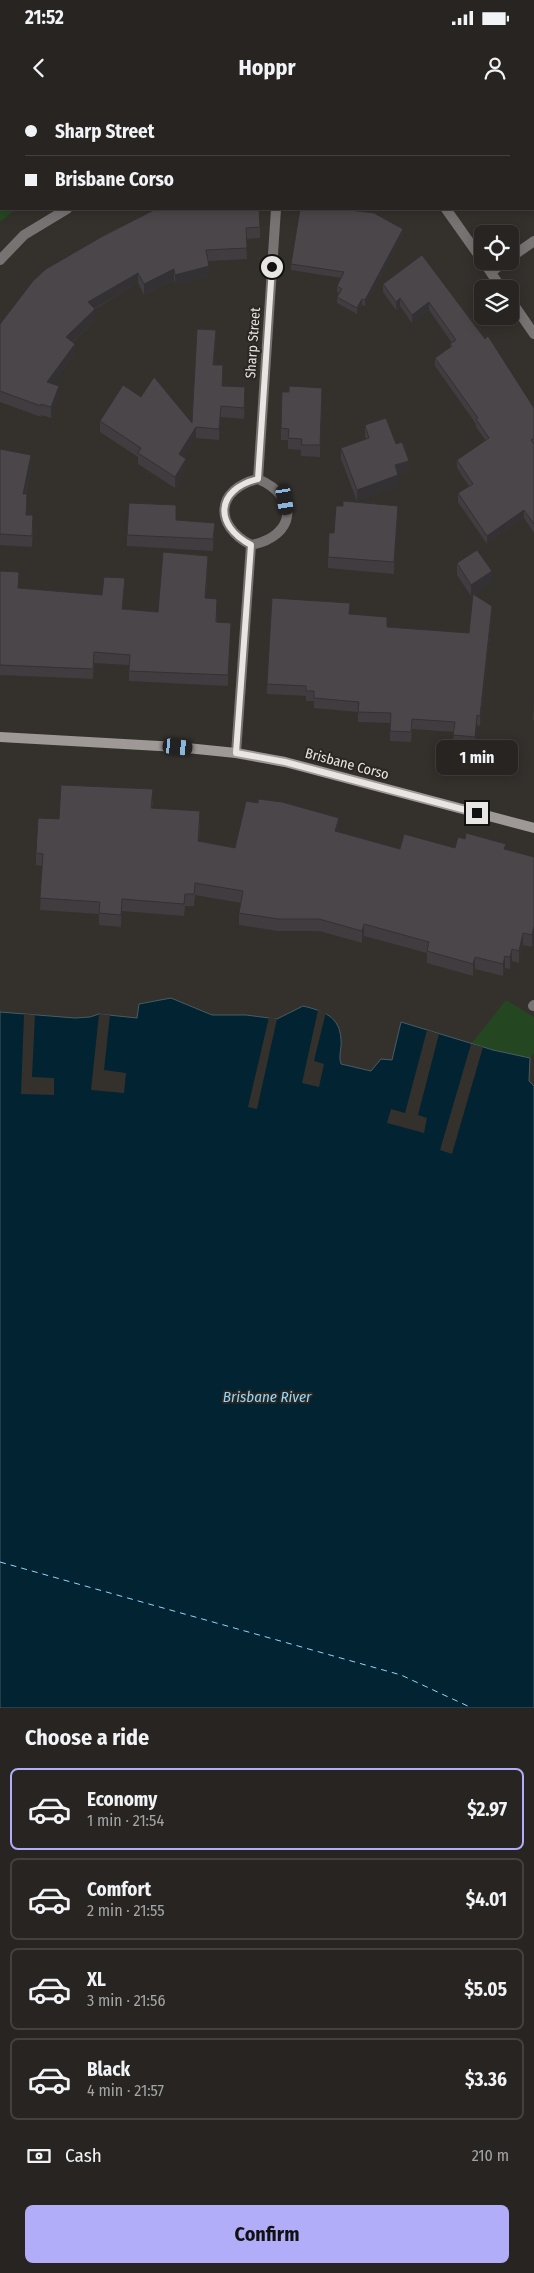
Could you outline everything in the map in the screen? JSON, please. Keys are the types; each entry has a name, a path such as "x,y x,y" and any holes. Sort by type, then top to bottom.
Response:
{"street":[{"path":"0,260 24,235 65,210"},
{"name":"Sharp Street","path":"258,479 276,210"},
{"path":"447,210 474,248"},
{"path":"519,252 534,241"},
{"path":"494,270 491,272 496,280"},
{"path":"519,313 534,334"},
{"path":"258,479 270,484 279,491 285,500 287,511 285,522 278,534 269,540 251,545 241,540 229,528 224,511 226,500 232,491 245,482 258,479"},
{"path":"236,753 251,545"},
{"name":"Brisbane Corso","path":"0,737 178,747 236,753 285,762 534,828"}],"green space":[{"path":"0,210 15,210 0,222"},
{"path":"506,1000 534,1017 534,1053 530,1058 529,1081 534,1086 482,1047 471,1044"}],"water":[{"name":"Brisbane River","path":"171,998 212,1015 246,1015 277,1019 303,1006 317,1010 329,1016 337,1025 341,1040 341,1064 371,1071 381,1059 392,1060 401,1022 493,1050 530,1058 529,1081 534,1086 534,1708 0,1708 0,1012 75,1018 99,1014 137,1018 139,1004"}],"pier":[{"path":"318,1010 326,1012 314,1061 324,1064 319,1087 302,1083"},
{"path":"24,1014 35,1015 32,1077 54,1078 54,1095 21,1094"},
{"path":"99,1014 110,1015 104,1070 126,1073 124,1093 91,1090"},
{"path":"269,1017 277,1019 257,1109 248,1107"},
{"path":"427,1030 439,1034 418,1115 427,1118 424,1133 387,1123 391,1109 405,1113"},
{"path":"471,1044 483,1047 452,1154 440,1150"}],"building":[{"path":"154,210 259,210 260,227 246,228 247,248 206,250 209,266 175,275 174,269 144,284 138,273 88,302 95,309 66,337 75,344 47,382 59,386 51,407 41,404 41,406 0,391 0,324 33,281 46,269 103,236"},
{"path":"300,210 349,210 374,213 403,229 365,300 362,299 357,308 337,297 342,289 337,286 344,272 291,264"},
{"path":"422,255 485,339 488,336 534,408 534,438 531,440 534,444 534,524 524,510 487,536 458,493 473,484 457,460 489,438 476,419 478,418 435,358 452,346 450,344 456,340 429,302 412,315 400,298 396,302 383,284"},
{"path":"197,329 216,330 213,365 223,365 222,386 245,387 244,408 221,406 219,429 196,427 179,454 186,459 175,477 138,453 141,448 100,421 123,385 141,397 154,377 192,423"},
{"path":"289,386 322,388 320,445 301,445 302,439 288,438 289,429 281,428 282,392 289,392"},
{"path":"386,418 396,444 402,442 409,461 395,465 398,475 357,490 341,448 369,438 365,425"},
{"path":"0,449 31,455 23,494 27,494 26,515 33,515 32,536 0,534"},
{"path":"343,501 398,506 394,562 328,557 329,533 334,533 336,506 343,506"},
{"path":"129,503 176,505 176,520 215,523 213,539 127,535"},
{"path":"477,550 492,571 471,585 457,563"},
{"path":"163,552 208,556 205,598 217,599 216,622 231,623 228,675 129,671 130,655 94,652 93,669 0,665 0,571 19,572 18,588 102,595 104,577 125,578 122,609 158,612"},
{"path":"473,594 492,606 480,716 477,715 475,737 453,735 455,722 412,719 411,732 390,731 391,713 358,712 359,702 314,698 314,691 306,691 306,686 267,684 272,598 350,603 349,614 387,617 387,627 469,633"},
{"path":"61,785 153,789 151,808 200,811 198,841 235,848 246,801 258,803 258,799 282,802 339,818 335,831 400,849 404,834 455,848 458,837 465,839 466,833 506,844 504,849 534,857 534,926 532,935 523,933 519,951 512,949 510,957 505,956 503,964 475,957 473,964 427,951 429,942 364,924 362,931 319,919 278,919 239,913 243,891 195,883 194,894 185,894 184,904 122,899 121,915 99,913 100,902 40,898 43,854 36,853 38,818 59,819"}],"ferry route":[{"path":"0,1562 401,1675 472,1708"}],"route":[{"path":"272,267 258,479 245,482 232,491 226,500 224,511 229,528 241,540 251,545 236,753 285,762 477,813"}]}
